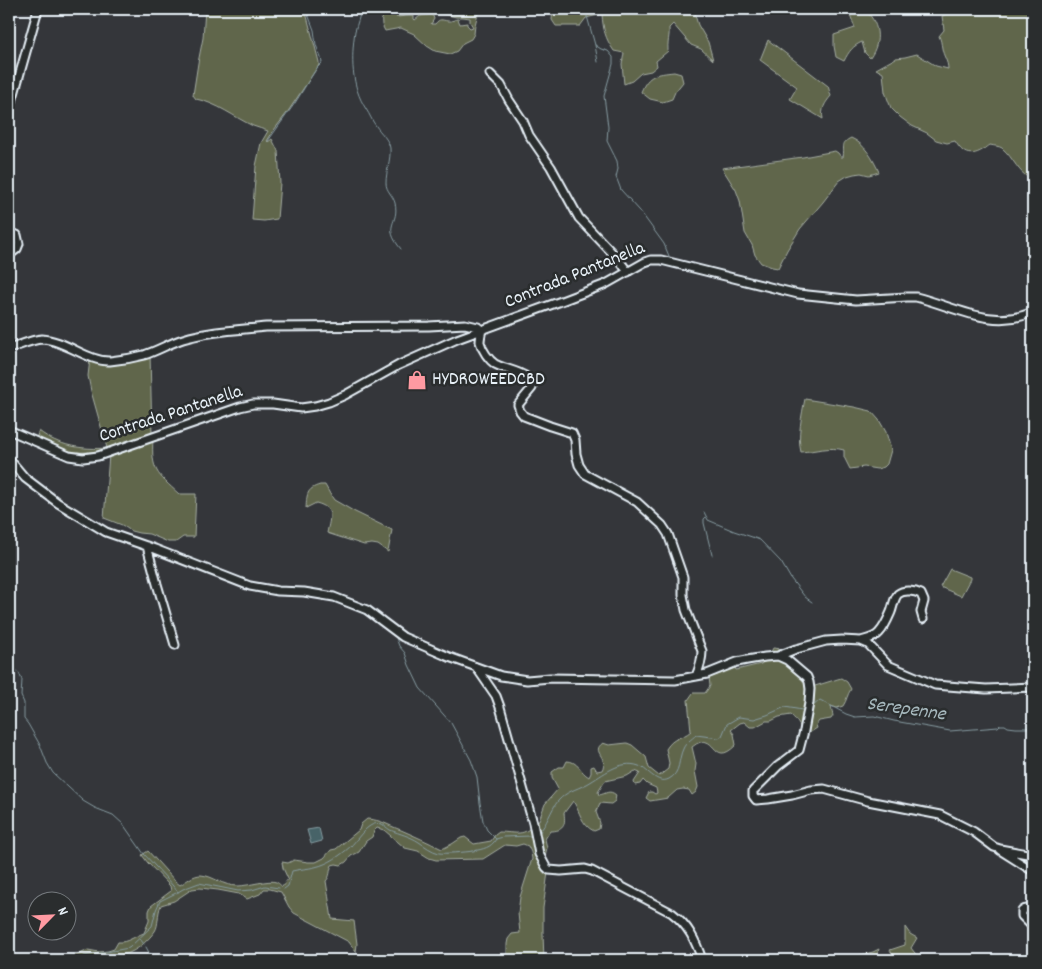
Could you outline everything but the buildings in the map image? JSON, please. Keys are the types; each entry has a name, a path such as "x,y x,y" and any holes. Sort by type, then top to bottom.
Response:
{"street":[{"path":"9,112 38,9"},
{"path":"490,74 501,84 529,135 551,166 579,218 628,272"},
{"path":"9,232 17,235 19,244 17,250 9,255"},
{"name":"Contrada Pantanella","path":"9,430 70,456 83,458 98,456 253,404 272,404 301,408 315,406 345,395 399,365 457,339 606,284 651,260 661,260 798,294 856,300 916,298 974,315 1003,320 1033,312"},
{"path":"9,349 40,339 54,341 108,361 146,354 184,339 214,332 266,327 465,324 478,327 482,330 480,340 483,350 489,358 496,364 525,376 532,382 532,388 518,405 524,416 572,433 579,465 585,474 638,502 662,525 668,534 683,577 683,595 686,610 702,651 700,667 696,676"},
{"path":"9,458 26,478 58,503 106,532 148,546 250,586 334,597 367,610 403,637 448,657 501,676 527,680 550,678 675,680 707,674 737,662 778,656 826,641 842,640 868,644 888,665 935,685 986,689 1033,687"},
{"path":"148,546 175,645"},
{"path":"862,642 878,634 900,593 906,591 921,594 924,601 921,612 923,619"},
{"path":"778,656 787,660 807,677 810,689 809,703 799,750 765,778 753,791 753,796 756,800 824,788 868,801 940,815 974,832 994,847 1033,855"},
{"path":"476,666 496,696 500,707 533,823 539,854 546,867 549,870 561,872 585,869 592,871 672,912 689,929 702,960"},
{"path":"1000,849 1033,871"},
{"path":"1033,913 1028,909 1022,911 1022,916 1033,927"}],"green space":[{"path":"205,9 305,9 319,65 267,141 272,139 278,151 280,183 277,219 252,220 256,166 261,143 268,131 253,126 211,104 196,99 193,95 203,38"},
{"path":"381,9 479,9 474,34 471,39 463,43 457,51 450,54 435,51 414,34 401,28 385,31 382,25","holes":["440,13 470,18 473,27 470,28 467,23 460,24 458,19 441,20 431,24 434,19 431,14 420,16 415,20 414,16 396,17"]},
{"path":"553,9 701,9 695,15 698,25 708,42 713,60 701,49 691,45 673,24 669,28 668,51 656,61 657,66 651,71 641,73 632,81 624,84 622,64 624,53 614,51 608,42 602,14 586,18 580,26 556,26 552,20"},
{"path":"848,9 864,9 876,26 876,45 870,58 865,53 862,42 851,49 844,61 836,57 834,35 855,28"},
{"path":"958,9 978,11 979,9 1033,9 1033,180 1020,170 1001,147 990,145 974,153 966,153 955,141 947,143 936,140 927,133 912,126 891,108 885,92 883,73 876,69 896,58 917,54 936,66 948,69 939,36 944,30 942,16"},
{"path":"768,40 828,86 831,96 824,106 823,119 790,99 797,87 760,60"},
{"path":"674,72 681,74 683,82 672,99 663,102 650,99 641,92 650,78 663,73"},
{"path":"851,138 864,148 879,172 869,175 854,174 839,181 800,229 778,268 761,263 755,255 745,233 740,201 736,190 722,168 835,151 843,157 844,144"},
{"path":"150,355 152,435 98,451 87,452 65,450 36,438 39,431 54,440 71,446 107,448 88,376 90,359"},
{"path":"805,399 871,411 886,432 891,450 887,464 877,469 864,467 850,469 844,457 844,450 828,449 801,452 801,418"},
{"path":"153,439 153,458 157,471 179,494 196,494 194,537 183,537 176,542 168,542 149,534 131,531 122,525 104,518 109,455"},
{"path":"325,485 334,500 392,530 388,552 378,545 364,545 327,533 330,518 329,510 316,503 306,508 308,493 312,488"},
{"path":"950,569 970,577 961,596 940,587"},
{"path":"773,648 786,651 783,656 804,669 808,674 808,681 815,686 841,678 847,682 851,689 843,706 837,708 831,706 833,716 831,719 819,721 816,725 817,728 806,735 791,715 766,721 755,727 750,727 744,722 740,723 731,730 734,734 736,745 722,753 706,742 700,742 692,747 698,787 692,795 689,790 683,789 677,790 668,798 650,801 646,798 649,792 657,793 656,788 643,780 640,784 635,785 634,782 640,773 635,771 627,776 605,781 598,792 599,795 611,792 616,795 615,801 611,804 600,803 596,812 600,823 599,829 594,831 583,822 573,801 564,813 563,827 550,831 545,839 547,848 545,856 549,865 543,908 544,960 507,960 508,939 512,934 520,933 518,913 520,897 532,859 528,846 523,844 516,846 505,845 483,859 436,860 418,851 405,848 384,830 377,828 359,852 341,865 332,865 326,881 332,919 354,921 357,944 356,952 349,942 294,913 281,892 264,889 260,894 247,899 239,894 200,888 192,889 174,901 161,905 155,931 141,946 129,953 118,956 114,960 50,960 78,955 88,950 108,951 114,949 118,942 144,933 149,921 151,906 171,891 170,886 142,855 148,851 180,885 193,877 201,875 232,886 273,881 282,887 288,879 282,862 288,863 294,860 316,862 324,858 331,850 336,849 359,830 361,824 367,819 377,820 442,849 465,837 474,844 491,841 499,832 523,832 539,820 545,804 558,789 552,778 552,772 559,767 564,767 567,761 574,763 589,777 591,767 594,766 597,771 602,770 604,765 598,749 603,743 609,745 627,743 632,745 646,757 649,768 659,776 668,769 669,763 666,749 672,742 691,731 688,700 693,693 705,693 710,686 709,677 712,674 734,665 736,670 761,664 770,659"},
{"path":"905,927 910,934 917,938 911,948 923,960 896,960 890,950 905,945"},
{"path":"879,949 875,960 845,960 873,952"}],"water":[{"path":"319,828 322,841 311,844 307,830"}],"waterway":[{"path":"268,141 316,69 322,63 316,45 314,30 306,9"},
{"path":"361,9 355,31 353,72 361,100 390,148 386,186 394,200 396,210 392,225 392,235 401,249"},
{"path":"585,9 595,45 608,51 613,57 613,64 604,96 608,127 607,141 617,161 616,177 621,190 640,211 664,244 669,256"},
{"path":"595,45 598,62"},
{"path":"704,512 708,520 760,540 781,562 805,597 812,602"},
{"path":"706,517 704,523 712,555"},
{"path":"395,635 420,688 451,723 471,760 477,777 483,821 487,830 496,839"},
{"path":"9,667 17,671"},
{"path":"19,673 22,680 21,696 24,703 24,719 40,745 53,773 83,801 113,815 123,824 144,854 178,892"},
{"name":"Serepenne","path":"812,707 820,700 855,717 874,716 950,731 998,727 1000,725 1016,728 1033,728"},
{"name":"Serepenne","path":"538,834 561,798 618,766 632,764 643,768 657,779 669,779 676,773 684,747 696,735 719,738 722,736 727,724 739,717 754,719 785,707 805,709"},
{"name":"Serepenne","path":"284,889 288,886 292,871 320,866 339,856 372,825 382,824 390,830 416,840 439,853 473,851 483,849 492,844 496,839 503,837 531,836"},
{"name":"Serepenne","path":"84,956 129,948 152,926 160,901 199,883 238,891 252,890 265,886 279,888"},
{"path":"140,939 144,944"},
{"path":"146,947 153,960"},
{"name":"Serepenne","path":"69,960 73,959"}],"place":[{"name":"HYDROWEEDCBD","path":"417,380"}]}
